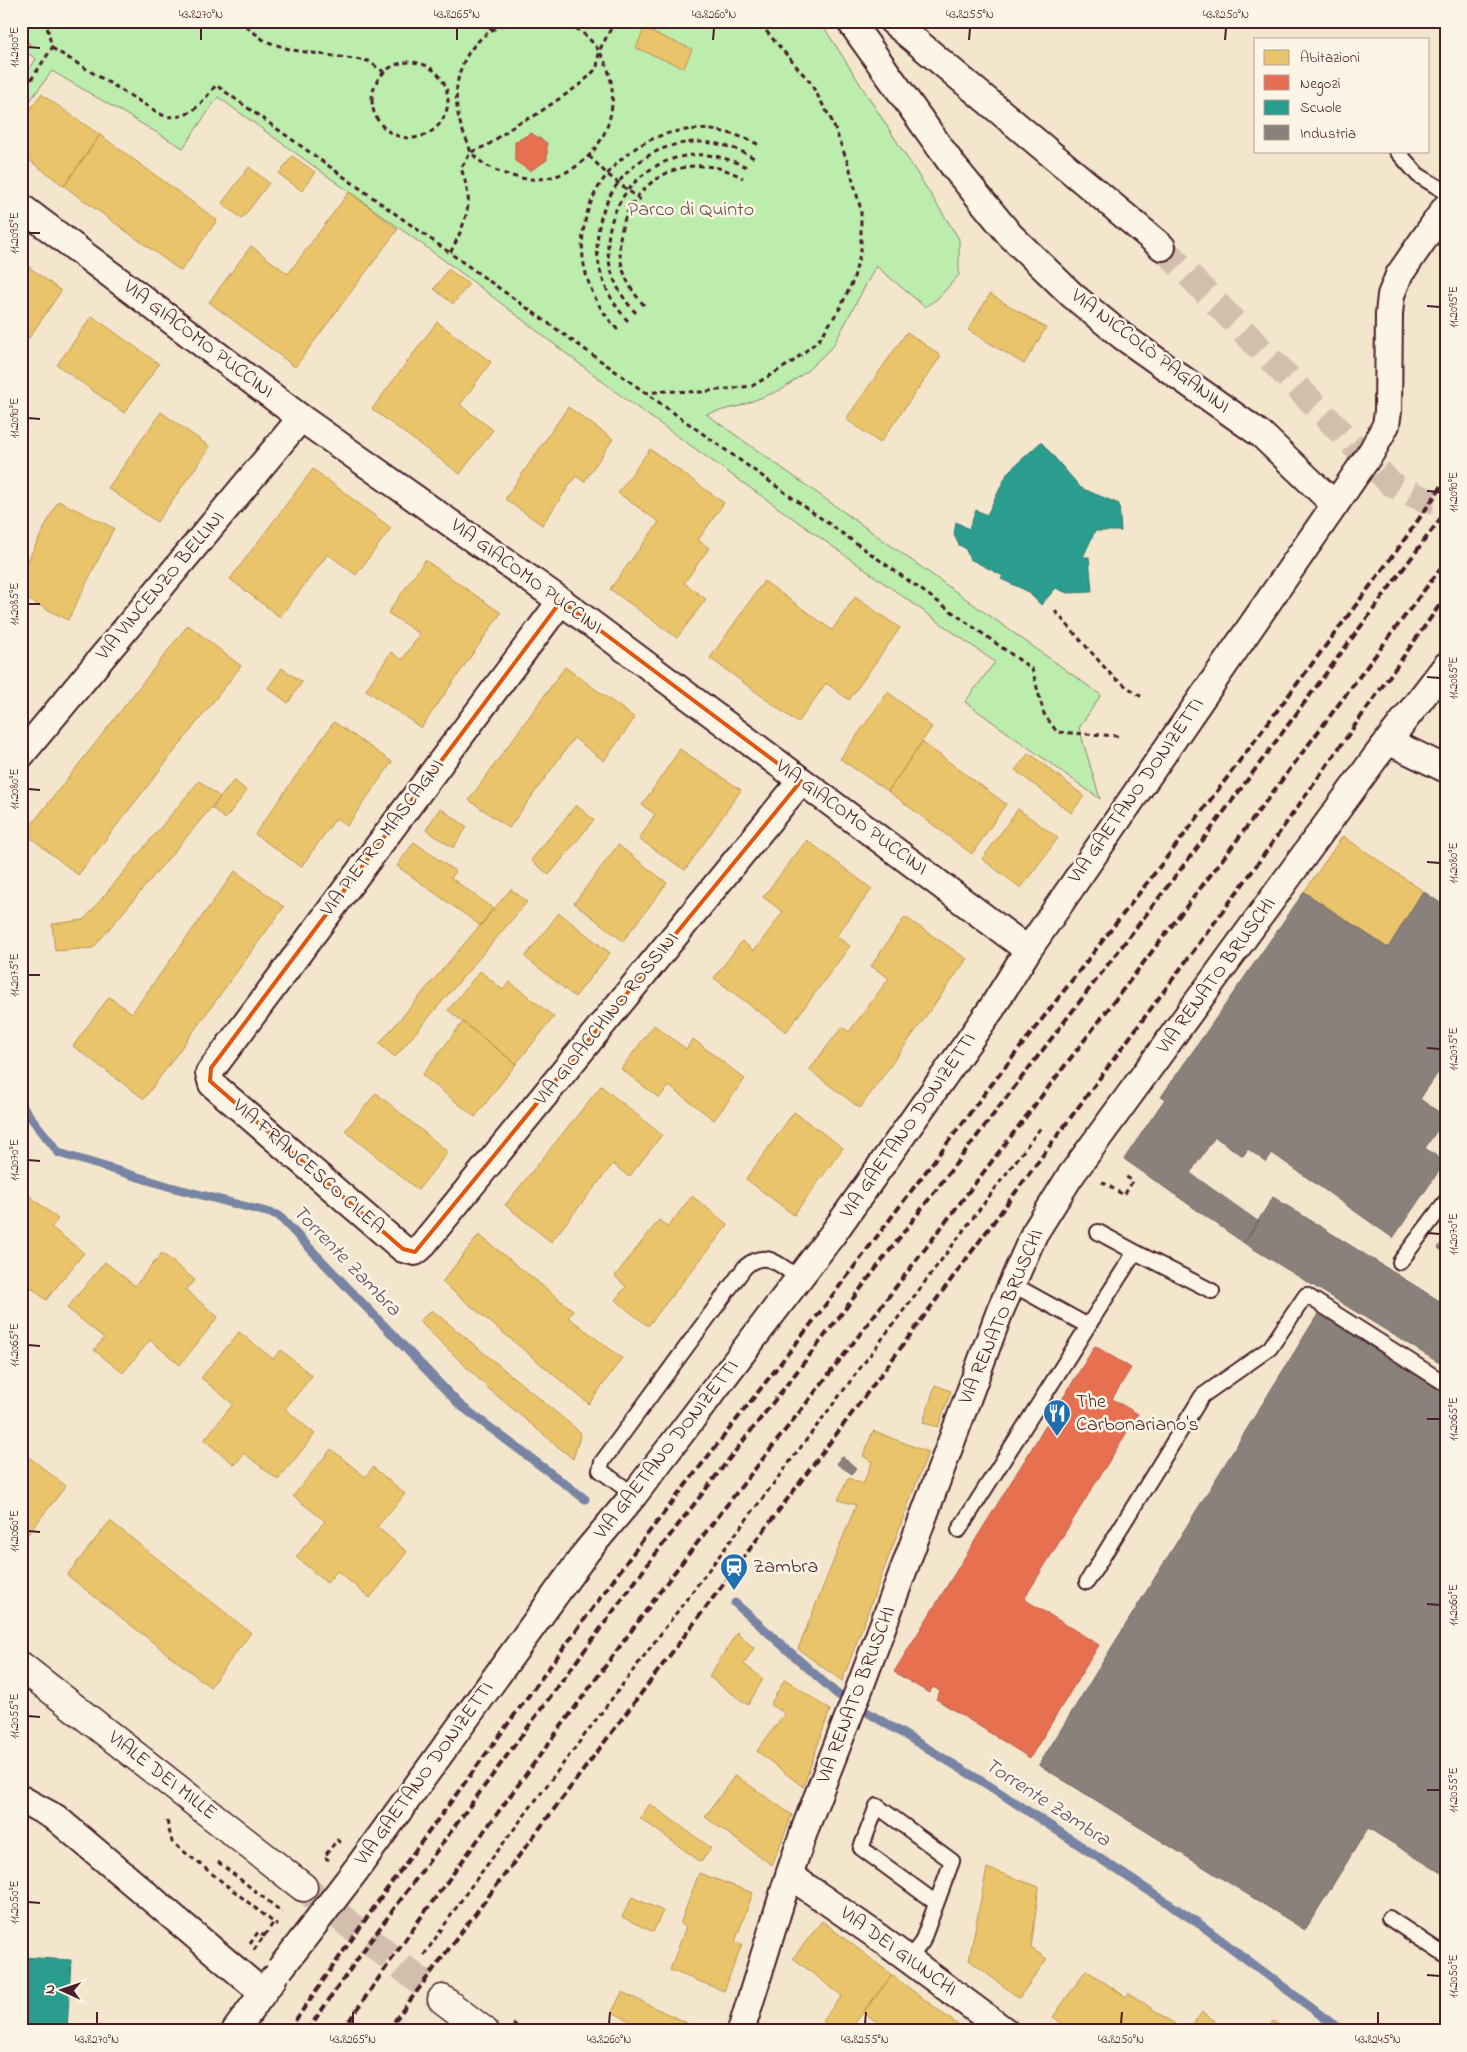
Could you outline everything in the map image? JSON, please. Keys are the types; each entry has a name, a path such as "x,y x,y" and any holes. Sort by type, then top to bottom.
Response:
{"street":[{"name":"VIA NICCOLÒ PAGANINI","path":"850,21 954,166 1010,236 1072,295 1122,336 1263,436 1335,505"},
{"path":"892,21 1162,247"},
{"name":"VIA GIACOMO PUCCINI","path":"21,207 301,418 561,601 1028,950"},
{"name":"VIA GAETANO DONIZETTI","path":"235,2031 262,1992 356,1870 587,1551 634,1494 799,1278 992,1008 1028,950 1372,451 1386,425 1388,412 1389,314 1394,286 1402,270 1446,207"},
{"name":"VIA VINCENZO BELLINI","path":"21,755 301,418"},
{"name":"VIA PIETRO MASCAGNI","path":"209,1078 211,1068 561,601"},
{"name":"VIA RENATO BRUSCHI","path":"741,2031 789,1875 1000,1311 1034,1234 1070,1178 1388,741 1446,666"},
{"path":"1388,741 1446,769"},
{"name":"VIA GIOACCHINO ROSSINI","path":"411,1252 415,1252 420,1248 801,781"},
{"name":"VIA FRANCESCO CILEA","path":"209,1078 212,1084 403,1249 411,1252"},
{"name":"VIALE DEI MILLE","path":"21,1666 303,1887"},
{"path":"21,1799 56,1818 262,1992"},
{"name":"VIA DEI GIUNCHI","path":"789,1875 909,1959 1005,2031"},
{"path":"442,1999 484,2031"}],"lane":[{"path":"1398,152 1418,175 1446,192"},
{"path":"1400,1262 1446,1201"},
{"path":"1098,1232 1212,1291"},
{"path":"959,1530 1135,1252"},
{"path":"634,1494 600,1470 602,1462 745,1267 753,1260 768,1258 799,1278"},
{"path":"1012,1284 1088,1326"},
{"path":"1087,1582 1202,1396 1270,1348 1306,1295 1446,1384"},
{"path":"909,1959 922,1942 952,1861 877,1806 861,1848 936,1903"},
{"path":"1389,1918 1446,1956"}],"path":[{"path":"21,94 52,48 48,22 33,21"},
{"path":"239,21 265,41 292,50 368,61 384,72"},
{"path":"490,31 492,21"},
{"path":"512,21 490,31 477,42 466,56 459,72 455,89 456,104 460,125 472,152 484,163 498,171 530,179 545,178 562,173 576,166 589,156 600,143 612,113 612,81 607,65 599,51 590,38 578,29 559,21"},
{"path":"450,253 459,238 469,197 461,168 472,152 488,145 518,123 534,116 580,84 597,68 599,51 615,21"},
{"path":"643,393 666,391 701,392 752,386 791,363 819,340 840,308 853,281 861,250 861,210 849,166 832,121 810,82 766,31 754,21"},
{"path":"52,48 162,115 170,117 186,116 196,109 216,85 643,393 1032,669 1044,714 1057,732 1118,736"},
{"path":"411,62 430,68 444,82 448,91 448,104 441,123 433,131 422,137 405,138 389,133 381,125 374,115 372,104 375,87 384,72 392,66 411,62"},
{"path":"448,104 456,104"},
{"path":"618,330 604,314 594,296 586,276 583,254 588,212 595,193 607,174 626,156 647,141 679,130 725,131 761,146"},
{"path":"628,321 606,290 597,254 597,235 601,216 608,199 618,183 643,159 676,145 698,142 722,145 744,152 754,158"},
{"path":"636,313 616,283 608,248 609,231 614,214 627,190 641,175 654,166 668,159 689,154 720,156 748,168"},
{"path":"589,156 607,174 642,201"},
{"path":"644,305 627,281 620,260 619,245 625,216 636,197 649,184 664,174 690,166 718,168 743,178"},
{"path":"1055,611 1113,677 1143,698"},
{"path":"424,1955 468,1889 1042,1126"},
{"path":"1118,1191 1124,1195 1133,1181 1125,1176"},
{"path":"175,1827 167,1821 172,1842 282,1929"},
{"path":"213,1857 282,1912"},
{"path":"258,1932 247,1948 253,1952 274,1922"}],"highlighted area":[{"path":"561,601 801,781 415,1252 403,1249 210,1081 211,1068"}],"green space":[{"name":"Parco di Quinto","path":"21,21 820,21 959,239 959,275 938,298 925,307 876,266 833,346 808,370 783,389 740,406 706,414 1101,695 1079,728 1100,799 965,702 995,662 628,401 459,271 218,97 183,148 52,71 21,113 21,82 36,59 21,48"}],"building: Abitazioni":[{"path":"644,29 692,49 684,68 636,48"},
{"path":"21,37 31,44 21,57"},
{"path":"41,94 100,135 64,186 21,154 21,122"},
{"path":"100,135 217,220 181,271 64,186"},
{"path":"292,156 315,172 302,191 279,174"},
{"path":"249,167 269,183 242,219 222,203"},
{"path":"349,192 398,229 295,367 209,302 251,246 288,274"},
{"path":"21,261 61,291 29,338 21,332"},
{"path":"448,269 469,284 453,304 434,289"},
{"path":"990,294 1046,328 1024,364 968,330"},
{"path":"92,316 159,364 124,413 57,365"},
{"path":"437,322 491,362 460,405 493,430 460,474 372,409"},
{"path":"907,332 941,356 880,443 846,419"},
{"path":"568,407 613,439 584,482 576,476 542,525 505,499"},
{"path":"161,412 210,447 157,522 108,488"},
{"path":"650,449 724,503 698,540 709,548 684,583 706,599 677,638 610,589 659,522 618,493"},
{"path":"313,469 391,528 356,575 328,554 280,617 230,579"},
{"path":"58,501 114,528 68,620 21,596 21,574"},
{"path":"425,560 501,613 421,728 366,690 391,652 402,660 420,634 388,613"},
{"path":"764,581 832,630 855,597 900,628 849,700 826,683 798,723 710,658"},
{"path":"188,625 241,666 78,875 25,833"},
{"path":"565,667 635,718 604,761 574,738 509,828 469,800"},
{"path":"282,668 302,682 288,703 268,688"},
{"path":"888,692 932,727 888,791 840,759"},
{"path":"334,722 392,762 347,826 336,818 301,867 255,834"},
{"path":"922,742 1006,804 972,854 888,791"},
{"path":"680,749 741,790 685,870 639,839 655,814 642,805"},
{"path":"1029,753 1084,796 1071,813 1015,770"},
{"path":"234,780 247,791 225,819 212,808"},
{"path":"199,781 220,797 93,948 55,951 52,924 84,920"},
{"path":"576,805 594,820 549,875 531,860"},
{"path":"440,808 467,827 453,848 426,830"},
{"path":"1018,809 1058,838 1021,888 982,859"},
{"path":"1343,836 1423,891 1388,948 1304,892"},
{"path":"807,840 872,889 836,936 850,946 786,1032 714,978 742,941 754,951 783,912 763,897"},
{"path":"414,842 456,872 451,878 493,908 481,926 397,866"},
{"path":"618,845 667,883 623,941 574,903"},
{"path":"235,871 284,907 144,1099 73,1046 109,997 132,1013"},
{"path":"511,889 527,902 395,1057 379,1044"},
{"path":"559,913 610,953 575,997 525,957"},
{"path":"905,917 967,959 860,1108 809,1070 842,1027 849,1032 889,978 871,966"},
{"path":"480,971 503,990 510,982 554,1017 516,1064 448,1010"},
{"path":"463,1022 516,1064 475,1117 422,1075"},
{"path":"654,1025 686,1049 693,1039 745,1079 714,1120 669,1086 659,1098 621,1069"},
{"path":"601,1086 662,1135 629,1177 613,1164 551,1242 505,1205"},
{"path":"376,1093 448,1152 418,1190 345,1131"},
{"path":"794,1112 843,1148 794,1215 746,1179"},
{"path":"25,1192 58,1219 51,1227 84,1253 46,1300 21,1279 21,1197"},
{"path":"692,1196 728,1225 648,1326 615,1300 626,1287 615,1276 659,1220 668,1227"},
{"path":"479,1235 574,1311 568,1317 622,1358 589,1404 442,1282"},
{"path":"162,1253 195,1280 186,1290 218,1317 180,1365 150,1340 123,1373 94,1350 104,1338 67,1308 105,1262 135,1286"},
{"path":"432,1310 581,1433 573,1459 490,1390 419,1321"},
{"path":"239,1332 273,1359 281,1350 312,1376 285,1409 315,1434 278,1480 244,1453 235,1465 204,1440 233,1404 201,1378"},
{"path":"935,1385 951,1391 938,1427 923,1423"},
{"path":"873,1431 928,1452 842,1681 798,1649 856,1505 838,1500 848,1478 863,1484 872,1462 863,1456"},
{"path":"331,1449 365,1477 373,1467 405,1494 377,1527 407,1552 370,1598 337,1571 327,1583 296,1557 325,1521 293,1496"},
{"path":"21,1451 66,1486 24,1539 21,1537"},
{"path":"110,1521 251,1633 210,1687 67,1575"},
{"path":"737,1632 754,1648 744,1664 763,1679 748,1705 709,1677"},
{"path":"785,1679 830,1710 803,1787 757,1751 785,1713 770,1705"},
{"path":"735,1775 792,1815 772,1865 705,1817"},
{"path":"650,1804 711,1848 701,1862 640,1818"},
{"path":"987,1868 1039,1887 1031,1948 1047,1959 1019,1998 969,1960"},
{"path":"699,1873 753,1893 735,1942 742,1944 724,1991 670,1970 686,1926 680,1924"},
{"path":"632,1897 663,1911 653,1932 622,1917"},
{"path":"822,1921 892,1975 849,2031 834,2031 822,2021 842,1996 793,1958"},
{"path":"1086,1970 1126,1997 1129,1993 1176,2025 1172,2031 1072,2031 1053,2017"},
{"path":"892,1975 966,2031 889,2031 863,2012"},
{"path":"622,1992 697,2028 696,2031 625,2031 630,2021 612,2012"},
{"path":"1202,2012 1215,2021 1208,2031 1188,2031"},
{"path":"1273,2021 1282,2027 1279,2031 1267,2029"}],"building: Negozi":[{"path":"531,133 547,143 547,160 530,171 515,161 515,142"},
{"path":"1095,1346 1131,1368 1112,1399 1138,1414 1024,1599 1099,1645 1030,1758 936,1699 940,1691 933,1687 929,1693 894,1672"}],"building: Scuole":[{"path":"1041,442 1081,488 1119,504 1121,531 1095,531 1083,557 1089,557 1092,592 1067,593 1056,588 1041,605 1027,591 1001,579 1003,576 970,559 965,548 959,545 954,535 956,522 969,529 976,510 987,515 1008,472"},
{"path":"21,1957 71,1960 67,2031 21,2031"}],"building: Industria":[{"path":"1423,891 1446,907 1446,1061 1420,1099 1446,1117 1425,1148 1445,1162 1393,1238 1272,1153 1266,1162 1248,1149 1243,1156 1215,1137 1190,1173 1259,1222 1244,1243 1124,1159 1165,1099 1161,1097 1304,892 1388,948"},
{"path":"1273,1197 1446,1305 1446,1367 1244,1243"},
{"path":"1446,1237 1446,1254 1438,1248"},
{"path":"1318,1314 1446,1393 1446,1876 1368,1828 1305,1930 1039,1765"},
{"path":"842,1456 856,1468 852,1474 837,1464"}],"waterway":[{"name":"Torrente Zambra","path":"21,1105 59,1153 171,1187 278,1215 460,1405 585,1499"},
{"name":"Torrente Zambra","path":"735,1603 837,1694 988,1785 1201,1925 1342,2031"}],"tunnel":[{"path":"1162,247 1391,484 1423,499 1446,504"},
{"path":"303,1887 442,1999"}],"railway":[{"path":"288,2031 384,1893 639,1545 811,1324 982,1097 1191,826 1400,546 1446,480"},
{"path":"307,2031 368,1944 654,1556 1206,836 1446,511"},
{"path":"342,2031 419,1920 673,1574 847,1351 1228,852 1446,561"},
{"path":"387,2031 877,1380 1251,873 1446,596"}],"place":[{"name":"The Carbonariano's","path":"1057,1437"},
{"name":"Zambra","path":"734,1591"}]}
